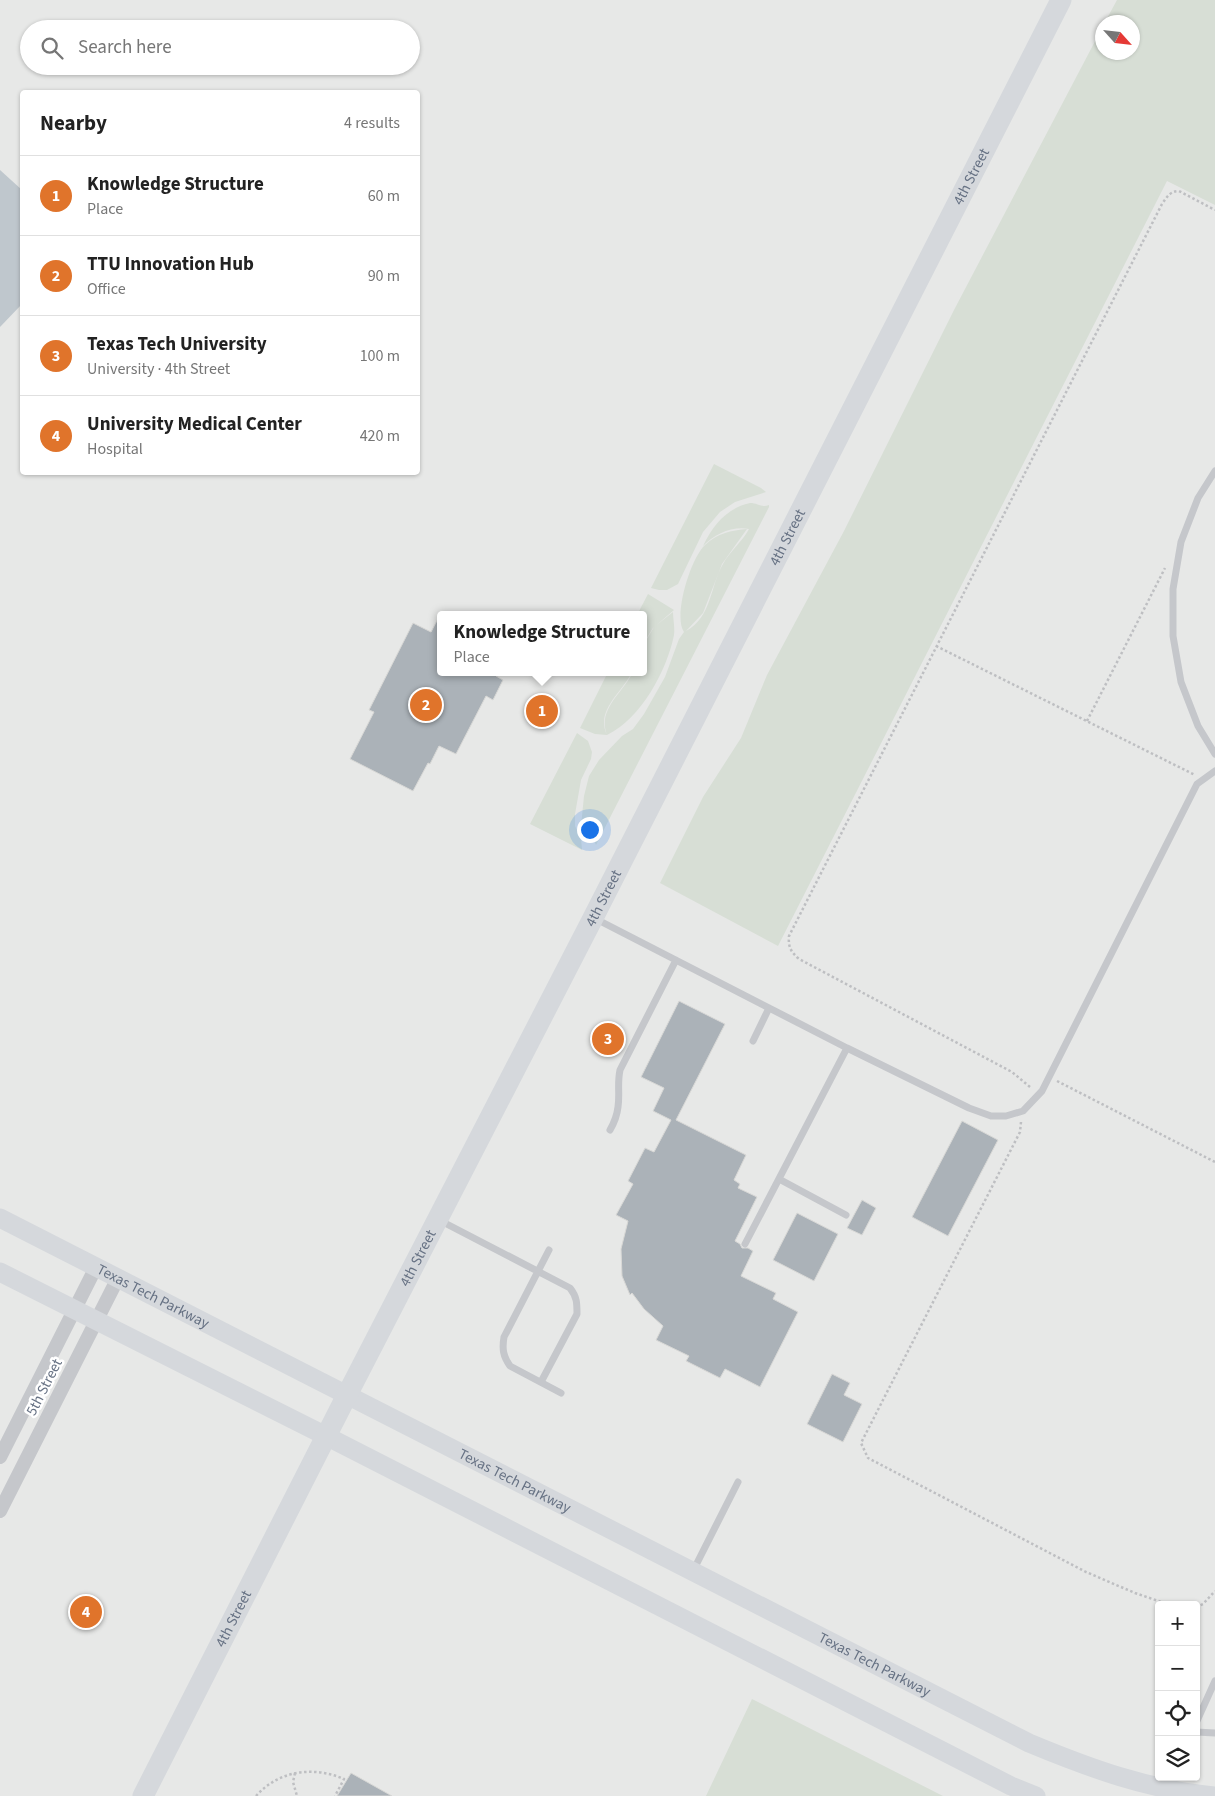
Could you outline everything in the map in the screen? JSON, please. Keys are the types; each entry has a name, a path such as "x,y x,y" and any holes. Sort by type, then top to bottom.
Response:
{"main road":[{"name":"4th Street","path":"143,1796 1061,0"},
{"name":"Texas Tech Parkway","path":"0,1218 1029,1743 1089,1767 1144,1784 1215,1796"},
{"path":"0,1272 326,1436 1011,1786 1036,1796"}],"street":[{"name":"5th Street","path":"0,1457 96,1267"},
{"name":"5th Street","path":"0,1511 118,1278"}],"lane":[{"path":"1215,471 1198,498 1182,542 1173,588 1173,636 1181,682 1198,726 1215,754"},
{"path":"593,918 969,1108 991,1116 1006,1116 1023,1111 1042,1092 1197,784 1215,771"},
{"path":"610,1130 616,1119 618,1106 617,1082 620,1070 676,960"},
{"path":"753,1041 769,1008"},
{"path":"745,1244 847,1048"},
{"path":"779,1179 846,1215"},
{"path":"438,1220 570,1288 575,1295 577,1314 541,1382"},
{"path":"549,1250 504,1337 502,1348 504,1358 510,1366 561,1393"},
{"path":"693,1572 738,1482"},
{"path":"1200,1715 1215,1681"},
{"path":"1200,1732 1215,1733"}],"path":[{"path":"1038,1096 1012,1072 799,959 792,953 788,945 789,936 1162,204 1169,194 1179,191 1215,210"},
{"path":"1087,721 1170,560 1180,551"},
{"path":"936,646 1190,771 1201,780"},
{"path":"1049,1077 1215,1162"},
{"path":"1023,1111 1020,1132 861,1443 868,1458 1086,1572 1158,1601"},
{"path":"1200,1606 1204,1604 1215,1591"},
{"path":"295,1773 293,1782 297,1796"},
{"path":"259,1795 269,1784 282,1776 295,1773 326,1773 344,1779 336,1796"}],"shaded area":[{"path":"0,0 1215,0 1215,1796 0,1796"},
{"path":"1117,0 1215,0 1215,205 1167,181 778,946 660,883 703,797 741,738 767,675 844,531 954,310 1095,41 1095,60 1140,60 1140,15 1109,15"},
{"path":"0,170 20,188 20,306 0,327"},
{"path":"714,464 766,492 735,502 720,512 703,532 678,584 667,590 651,588"},
{"path":"750,503 764,506 769,505 769,507 596,845 594,840 586,835 581,826 584,796 589,776 599,760 622,736 633,729 644,714 665,677 679,639 684,632 681,625 682,602 694,562 699,552 708,542 703,546 716,524 728,513","holes":["743,528 749,529 723,564 701,618 686,631 703,613 722,564 747,529 719,535 710,540 724,532 730,530"]},
{"path":"648,594 674,610 653,628 647,638 647,611 639,611"},
{"path":"673,612 674,635 671,649 659,678 631,718 607,735 605,717 612,702 631,676 647,676 647,639 654,627"},
{"path":"606,676 630,676 607,710 604,726 607,735 595,734 580,728"},
{"path":"577,733 588,741 592,752 591,759 581,780 575,814 575,826 581,838 582,850 530,824"},
{"path":"752,1699 943,1796 706,1796"}],"building":[{"path":"437,621 437,676 496,676 503,680 493,700 486,696 456,754 439,746 413,791 350,759 374,712 369,710 413,623 431,632"},
{"path":"679,1001 725,1024 676,1120 746,1155 734,1180 740,1184 738,1188 757,1197 735,1241 742,1248 748,1248 753,1251 741,1276 776,1293 773,1299 798,1312 760,1387 725,1369 720,1378 686,1361 689,1356 656,1340 663,1326 644,1309 632,1293 630,1295 622,1276 621,1249 628,1221 616,1215 633,1184 628,1181 645,1148 654,1152 671,1120 653,1111 664,1088 641,1077"},
{"path":"962,1121 998,1140 948,1236 912,1217"},
{"path":"862,1200 876,1208 862,1235 847,1228"},
{"path":"797,1213 838,1234 814,1281 773,1260"},
{"path":"832,1374 850,1383 844,1395 862,1404 843,1442 807,1424"},
{"path":"351,1773 392,1796 337,1796"}],"place":[{"name":"TTU Innovation Hub","path":"426,705"},
{"name":"Knowledge Structure","path":"542,711"},
{"name":"Texas Tech University","path":"608,1039"},
{"name":"University Medical Center","path":"86,1612"}]}
